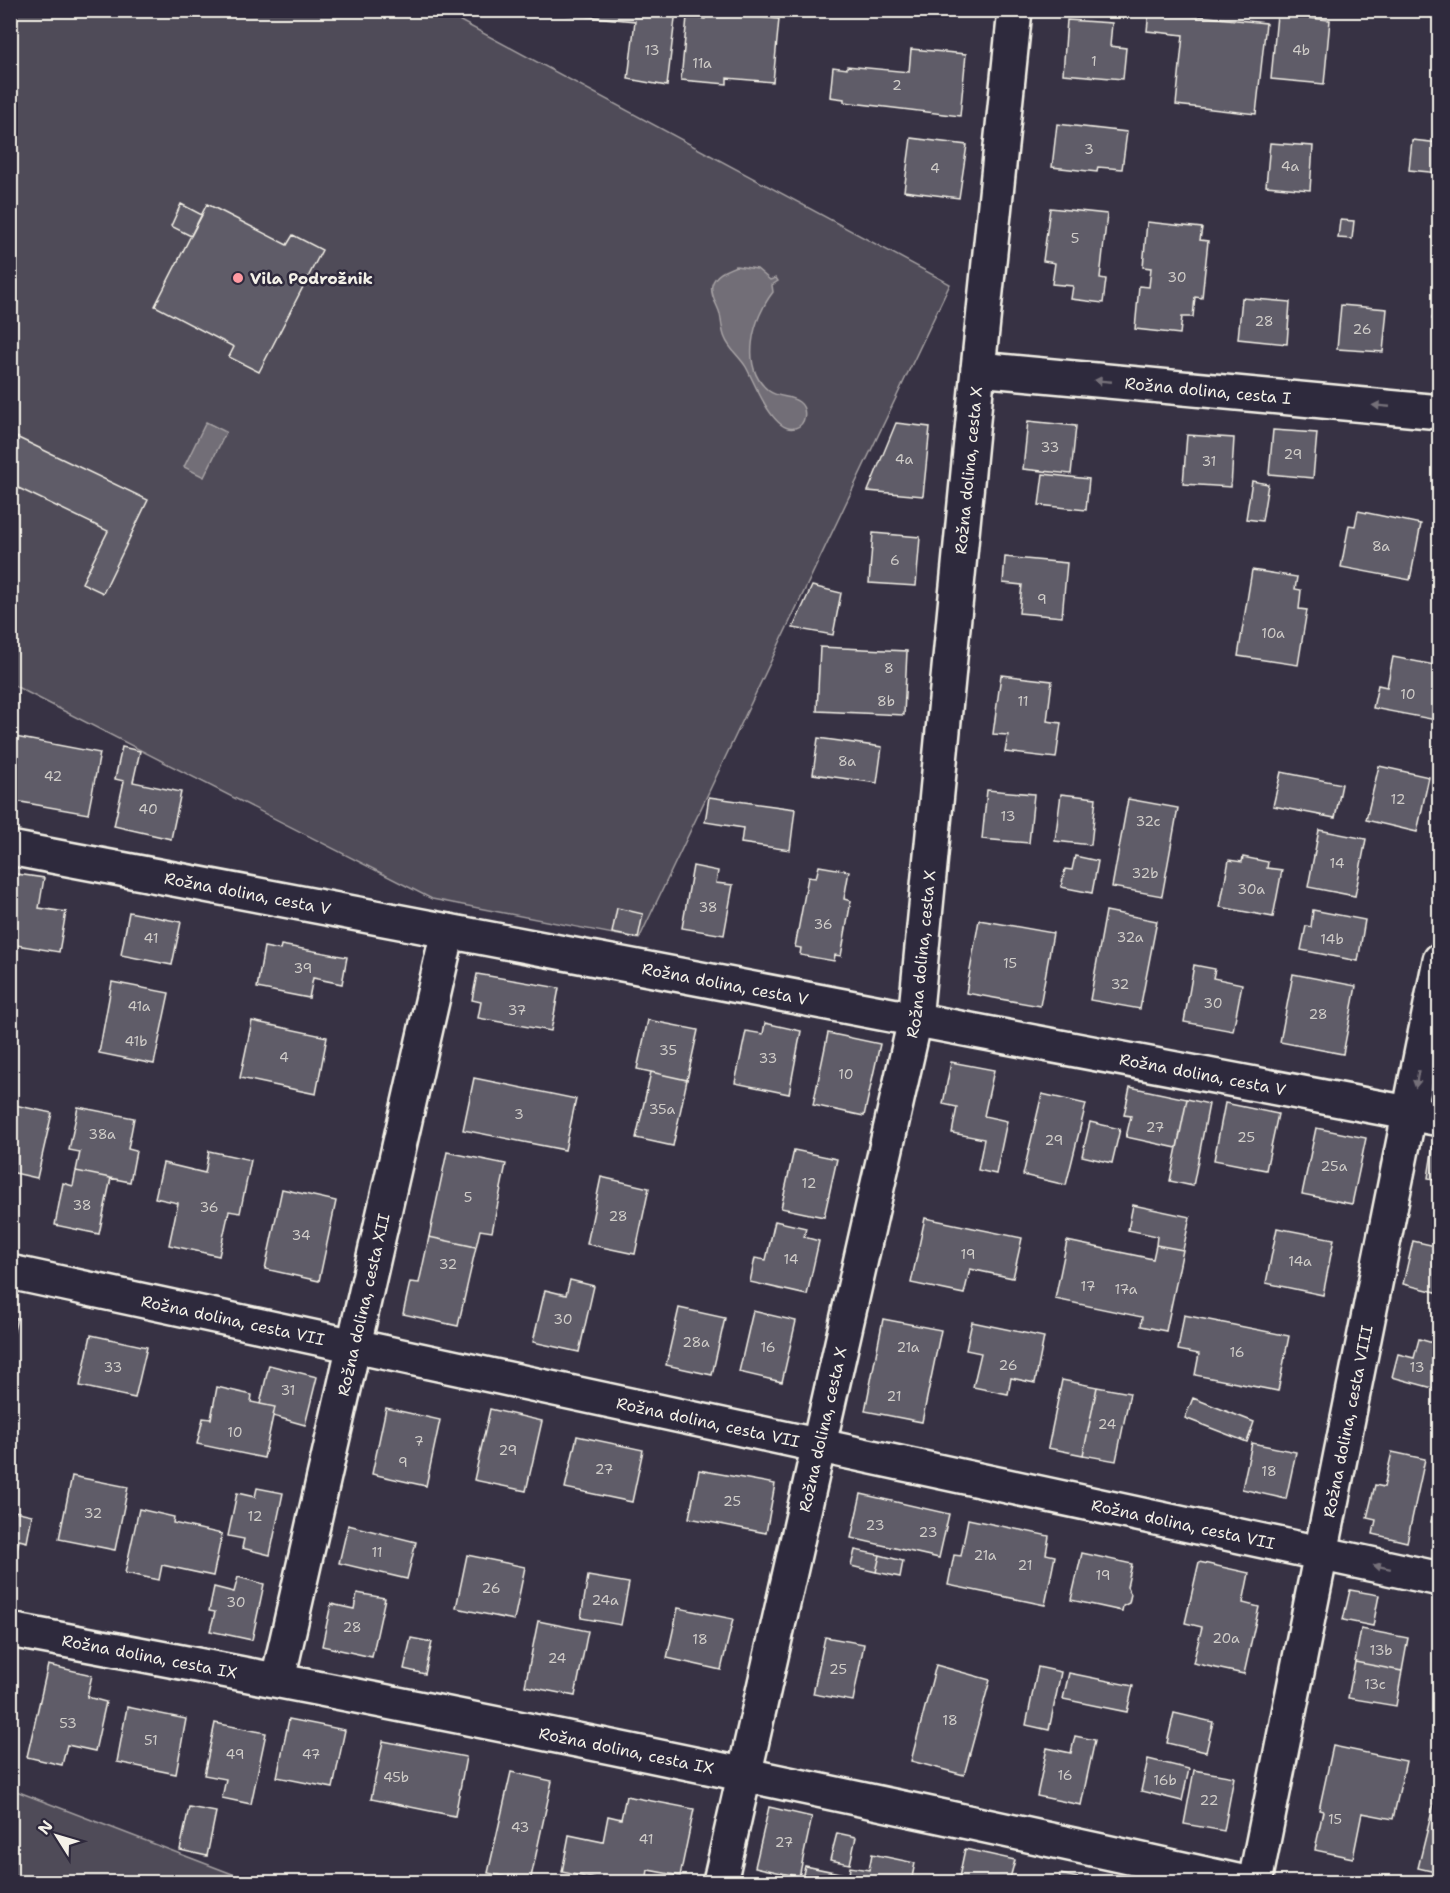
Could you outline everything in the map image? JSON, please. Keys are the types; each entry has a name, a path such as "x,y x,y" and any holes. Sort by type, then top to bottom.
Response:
{"street":[{"name":"Rožna dolina, cesta X","path":"720,1882 915,1020 1015,10"},
{"name":"Rožna dolina, cesta I","path":"978,369 1440,412"},
{"name":"Rožna dolina, cesta V","path":"10,848 1425,1116"},
{"name":"Rožna dolina, cesta XII","path":"278,1680 448,931"},
{"name":"Rožna dolina, cesta VIII","path":"1256,1882 1321,1554 1425,1116 1440,960"},
{"name":"Rožna dolina, cesta VII","path":"10,1272 1440,1579"},
{"name":"Rožna dolina, cesta IX","path":"10,1630 278,1680 746,1774 1242,1882"}],"shaded area":[{"path":"10,11 442,11 950,284 639,939 432,899 11,684"},
{"path":"736,266 757,269 770,280 776,278 778,281 772,285 773,292 755,328 752,356 754,369 760,381 769,391 792,398 802,405 805,413 802,424 795,428 787,428 772,415 746,367 729,346 724,335 712,285 718,275"},
{"path":"206,422 226,432 204,477 184,467"},
{"path":"11,1789 248,1880 247,1882 11,1882"}],"building":[{"path":"554,10 676,10 667,86 628,79 635,21 553,13"},
{"path":"1396,10 1440,10 1440,15 1396,13"},
{"path":"1149,11 1266,23 1256,114 1176,105 1183,35 1147,31"},
{"path":"706,12 779,19 773,82 727,78 727,84 681,80 687,17 705,19"},
{"path":"1277,15 1330,20 1324,84 1271,79"},
{"path":"1067,20 1112,23 1110,46 1126,48 1123,79 1063,74"},
{"path":"911,49 966,54 960,116 844,102 844,99 830,97 833,67 847,69 847,66 909,72"},
{"path":"1440,99 1440,127 1435,126"},
{"path":"1057,124 1127,132 1122,169 1098,167 1097,172 1052,167"},
{"path":"911,138 967,145 959,198 904,191"},
{"path":"1412,140 1440,143 1440,173 1409,170"},
{"path":"1270,143 1313,146 1310,190 1266,186"},
{"path":"181,204 202,215 191,236 171,226"},
{"name":"Vila Podrožnik","path":"207,204 287,245 293,235 322,250 259,372 229,357 234,347 155,306"},
{"path":"1050,208 1107,214 1100,278 1106,279 1103,303 1071,299 1073,286 1052,284 1055,263 1043,261"},
{"path":"1340,220 1354,221 1352,239 1338,238"},
{"path":"1147,222 1202,228 1200,240 1208,241 1202,298 1195,297 1193,317 1182,317 1180,334 1135,329 1139,286 1149,287 1151,268 1143,267"},
{"path":"1440,276 1440,320 1432,319"},
{"path":"1242,298 1290,302 1287,344 1238,339"},
{"path":"1341,305 1387,309 1383,352 1337,349"},
{"path":"1440,346 1440,365 1436,365"},
{"path":"1028,421 1076,426 1071,474 1023,469"},
{"path":"896,423 930,427 923,496 868,491"},
{"path":"1273,430 1317,433 1313,478 1269,474"},
{"path":"10,434 148,500 103,593 82,583 108,531 10,484"},
{"path":"1187,435 1234,438 1231,487 1183,484"},
{"path":"1043,474 1089,479 1086,510 1039,505"},
{"path":"1252,481 1268,484 1262,521 1246,519"},
{"path":"1358,511 1421,524 1410,580 1341,567 1349,525 1355,526"},
{"path":"873,533 920,537 916,586 869,583"},
{"path":"1005,557 1067,563 1062,617 1019,613 1022,585 1003,583"},
{"path":"1252,570 1297,577 1295,589 1301,590 1299,609 1307,610 1298,665 1238,656"},
{"path":"812,586 841,593 833,635 793,628"},
{"path":"820,647 907,651 904,715 817,711"},
{"path":"1393,657 1440,666 1440,702 1436,720 1373,708 1378,685 1387,687"},
{"path":"1001,675 1052,681 1047,721 1061,723 1056,758 1005,752 1008,735 993,734"},
{"path":"10,736 100,753 88,814 10,800"},
{"path":"818,738 882,747 877,783 813,774"},
{"path":"122,747 140,751 133,782 181,792 171,839 114,826 124,781 115,779"},
{"path":"1379,766 1429,777 1417,832 1366,820"},
{"path":"1281,772 1342,784 1335,818 1273,806"},
{"path":"987,790 1034,794 1029,843 982,839"},
{"path":"1061,794 1096,798 1091,845 1055,841"},
{"path":"709,797 795,809 790,850 741,843 743,828 705,822"},
{"path":"1128,799 1178,808 1162,896 1112,887"},
{"path":"1319,830 1366,839 1355,896 1308,887"},
{"path":"1075,856 1098,861 1092,893 1061,887 1065,869 1072,870"},
{"path":"1243,857 1268,862 1267,868 1282,870 1273,917 1220,907 1229,860 1242,862"},
{"path":"693,866 718,871 716,883 733,885 724,935 682,928"},
{"path":"819,866 849,871 844,899 851,901 841,956 835,955 834,961 800,955 801,948 795,947 808,877 816,878"},
{"path":"10,873 44,878 39,908 66,912 59,952 10,944 13,918 10,918"},
{"path":"617,908 643,914 638,938 612,933"},
{"path":"1313,910 1365,920 1358,961 1301,950 1306,926 1311,927"},
{"path":"1106,911 1157,921 1140,1009 1090,1000"},
{"path":"129,912 181,922 172,965 121,955"},
{"path":"979,920 1053,933 1040,1006 966,993"},
{"path":"281,945 347,957 342,984 313,978 309,998 257,988 264,947 280,950"},
{"path":"1194,965 1215,969 1213,978 1242,984 1233,1031 1184,1022"},
{"path":"477,974 559,988 551,1031 478,1018 481,1002 472,1000"},
{"path":"1293,974 1356,986 1343,1054 1280,1042"},
{"path":"112,982 169,993 154,1064 99,1053"},
{"path":"648,1020 698,1030 687,1080 637,1069"},
{"path":"252,1021 327,1037 316,1094 240,1078"},
{"path":"765,1023 801,1031 789,1094 735,1083 746,1031 763,1034"},
{"path":"828,1033 880,1044 864,1116 813,1105"},
{"path":"951,1062 994,1070 984,1116 1007,1121 996,1174 978,1170 984,1139 952,1133 957,1107 943,1104"},
{"path":"651,1072 687,1080 673,1146 636,1138"},
{"path":"474,1078 576,1099 565,1150 463,1130"},
{"path":"1130,1087 1187,1099 1177,1148 1126,1137 1131,1116 1124,1115"},
{"path":"1042,1094 1086,1104 1066,1185 1023,1175"},
{"path":"1187,1099 1209,1104 1193,1186 1170,1181"},
{"path":"1225,1103 1278,1114 1266,1170 1214,1160"},
{"path":"10,1104 52,1113 37,1178 10,1172"},
{"path":"78,1107 134,1118 128,1149 136,1151 130,1182 76,1171 80,1152 69,1150"},
{"path":"1090,1122 1120,1129 1112,1163 1082,1156"},
{"path":"1316,1128 1366,1138 1352,1204 1302,1194"},
{"path":"1435,1133 1440,1133 1440,1180 1428,1178"},
{"path":"794,1150 837,1159 824,1217 781,1208"},
{"path":"209,1151 251,1160 240,1213 229,1211 219,1256 169,1245 178,1203 155,1198 163,1163 205,1173"},
{"path":"447,1152 506,1164 492,1232 480,1230 476,1247 429,1237"},
{"path":"76,1171 111,1178 99,1234 55,1225 63,1183 73,1186"},
{"path":"601,1177 649,1188 635,1254 587,1244"},
{"path":"282,1189 336,1201 319,1281 265,1269"},
{"path":"1133,1205 1190,1217 1183,1250 1156,1245 1157,1236 1128,1230"},
{"path":"925,1218 1022,1238 1013,1278 970,1269 964,1294 911,1283"},
{"path":"775,1221 806,1228 804,1237 819,1241 807,1295 750,1282 755,1258 766,1260"},
{"path":"1277,1228 1334,1239 1323,1295 1266,1283"},
{"path":"429,1237 476,1247 458,1326 403,1314 410,1282 419,1283"},
{"path":"1067,1241 1153,1259 1156,1245 1183,1250 1166,1331 1141,1326 1142,1317 1055,1299"},
{"path":"1413,1241 1440,1247 1440,1293 1403,1284"},
{"path":"570,1280 594,1286 579,1352 533,1342 545,1290 566,1295"},
{"path":"679,1308 725,1318 712,1375 666,1365"},
{"path":"753,1311 796,1321 782,1382 739,1372"},
{"path":"1184,1315 1289,1336 1278,1391 1195,1375 1199,1354 1178,1350"},
{"path":"10,1316 17,1318 10,1347"},
{"path":"883,1319 941,1330 922,1422 865,1411"},
{"path":"972,1322 1044,1337 1035,1383 1011,1378 1008,1394 973,1387 981,1353 966,1350"},
{"path":"91,1335 147,1347 135,1398 80,1386"},
{"path":"1419,1339 1440,1345 1440,1390 1392,1377 1398,1354 1414,1358"},
{"path":"269,1365 317,1377 305,1425 273,1416 275,1407 260,1404"},
{"path":"1062,1380 1097,1387 1083,1455 1048,1448"},
{"path":"217,1387 252,1395 251,1402 275,1407 264,1458 197,1444 203,1418 211,1419"},
{"path":"1097,1387 1130,1393 1116,1461 1083,1455"},
{"path":"1193,1398 1254,1422 1247,1442 1185,1418"},
{"path":"386,1408 440,1420 426,1486 372,1474"},
{"path":"490,1409 542,1421 526,1491 474,1480"},
{"path":"577,1436 643,1450 632,1502 565,1488"},
{"path":"1252,1443 1296,1452 1286,1499 1242,1489"},
{"path":"1392,1452 1425,1459 1407,1542 1373,1534 1376,1520 1367,1518 1375,1485 1384,1487"},
{"path":"699,1470 775,1484 766,1533 689,1518"},
{"path":"72,1476 128,1487 115,1550 59,1539"},
{"path":"257,1488 283,1493 270,1555 242,1548 244,1539 228,1536 237,1493 255,1497"},
{"path":"1440,1489 1440,1524 1431,1522"},
{"path":"861,1494 949,1514 939,1558 851,1538"},
{"path":"139,1509 174,1517 173,1523 222,1534 213,1576 162,1565 159,1580 125,1573"},
{"path":"10,1510 32,1515 27,1542 19,1540 14,1565 10,1564"},
{"path":"968,1519 1049,1536 1046,1554 1055,1556 1045,1605 948,1585 954,1555 961,1556"},
{"path":"348,1525 416,1542 407,1579 339,1563"},
{"path":"855,1550 880,1555 876,1572 851,1566"},
{"path":"1082,1553 1132,1564 1127,1587 1131,1594 1129,1603 1123,1606 1122,1611 1071,1600"},
{"path":"467,1555 525,1567 514,1620 456,1608"},
{"path":"880,1555 903,1561 900,1577 876,1572"},
{"path":"1199,1562 1249,1573 1243,1603 1259,1607 1244,1674 1193,1663 1202,1627 1185,1623"},
{"path":"588,1576 629,1583 621,1625 581,1618"},
{"path":"238,1577 264,1584 252,1640 210,1631 215,1612 209,1611 214,1587 234,1592"},
{"path":"1350,1590 1379,1595 1373,1626 1343,1620"},
{"path":"357,1593 385,1598 372,1657 322,1646 331,1604 354,1609"},
{"path":"678,1608 733,1619 721,1670 667,1658"},
{"path":"538,1621 588,1631 575,1696 525,1686"},
{"path":"1361,1629 1408,1638 1402,1671 1355,1662"},
{"path":"825,1637 864,1644 853,1701 813,1694"},
{"path":"411,1638 432,1642 425,1674 404,1669"},
{"path":"1355,1662 1402,1671 1396,1706 1348,1698"},
{"path":"48,1665 92,1675 87,1697 106,1702 95,1751 67,1745 62,1765 27,1757"},
{"path":"936,1665 990,1680 964,1775 911,1761"},
{"path":"1038,1667 1061,1672 1049,1730 1026,1725"},
{"path":"1069,1673 1133,1686 1127,1712 1063,1699"},
{"path":"127,1707 186,1719 176,1774 117,1762"},
{"path":"1174,1713 1213,1722 1206,1752 1167,1743"},
{"path":"289,1719 345,1730 333,1788 277,1777"},
{"path":"215,1723 266,1733 251,1804 222,1798 226,1779 204,1775"},
{"path":"1075,1736 1095,1740 1081,1805 1037,1796 1047,1748 1071,1753"},
{"path":"383,1741 466,1757 455,1816 371,1799"},
{"path":"1333,1746 1406,1761 1393,1819 1362,1813 1353,1858 1315,1850 1323,1811 1319,1810"},
{"path":"1148,1759 1189,1769 1182,1801 1141,1791"},
{"path":"1194,1770 1234,1777 1224,1831 1184,1824"},
{"path":"511,1772 552,1781 530,1882 488,1873"},
{"path":"1440,1779 1440,1873 1418,1868"},
{"path":"626,1796 694,1809 680,1876 648,1870 646,1882 609,1882 562,1872 569,1835 603,1842 608,1816 621,1819"},
{"path":"189,1807 216,1812 207,1856 180,1850"},
{"path":"769,1807 812,1817 799,1877 755,1867"},
{"path":"837,1833 856,1837 850,1864 830,1860"},
{"path":"965,1849 1015,1860 1009,1882 958,1882"},
{"path":"872,1854 915,1863 911,1882 801,1882 805,1866 849,1875 850,1867 869,1870"},
{"path":"1060,1874 1098,1882 1059,1882"}],"place":[{"name":"Vila Podrožnik","path":"238,278"}]}
